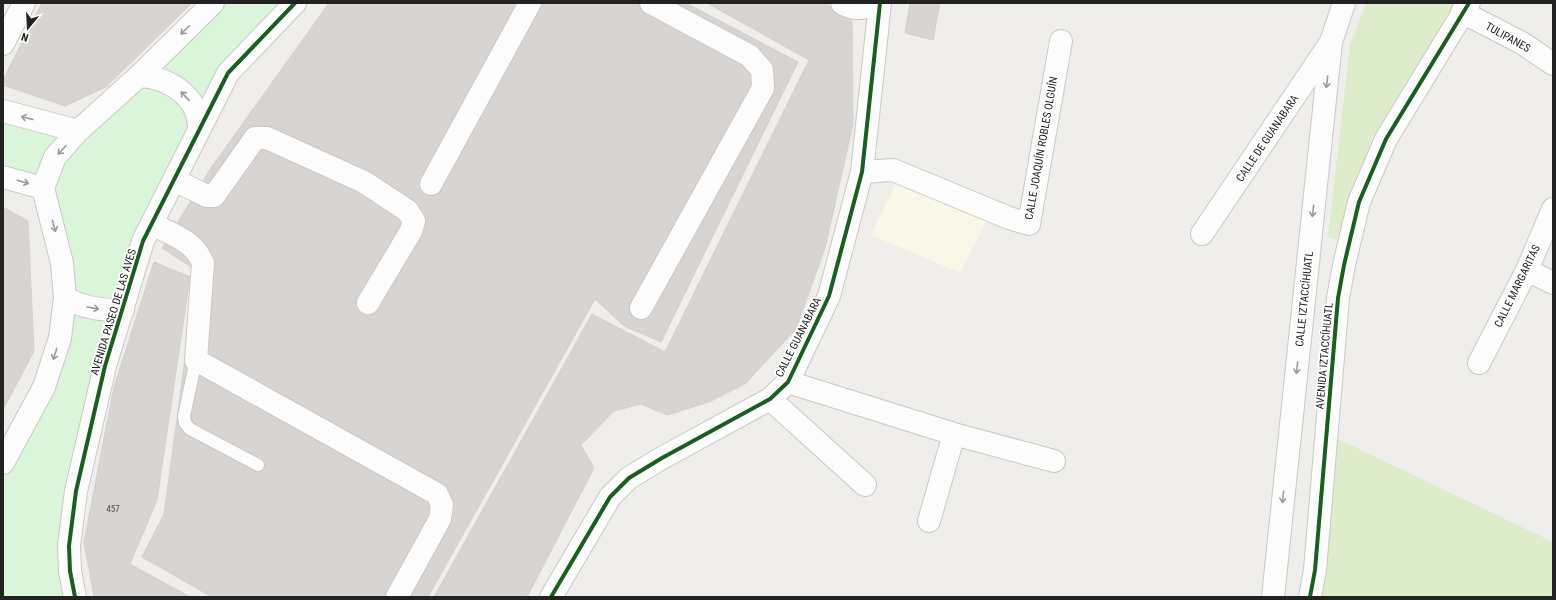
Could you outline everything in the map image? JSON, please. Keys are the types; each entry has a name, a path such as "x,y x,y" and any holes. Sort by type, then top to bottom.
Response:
{"street":[{"path":"3,44 24,3"},
{"path":"3,463 44,387 60,338 65,298 62,263 44,188 55,157 78,131 138,76 213,3"},
{"name":"AVENIDA PASEO DE LAS AVES","path":"75,597 70,571 69,546 76,491 105,366 143,242 228,73 295,3"},
{"path":"431,184 530,3"},
{"path":"640,308 763,88 762,70 750,56 651,3"},
{"path":"842,3 848,7 866,8 874,3"},
{"name":"CALLE GUANABARA","path":"551,597 610,497 629,478 662,458 770,399 788,382 829,296 862,172 880,3"},
{"name":"CALLE IZTACCÍHUATL","path":"1273,597 1331,42 1344,3"},
{"name":"TULIPANES","path":"1466,8 1553,64"},
{"name":"AVENIDA IZTACCÍHUATL","path":"1310,597 1316,570 1338,298 1359,202 1386,139 1466,8"},
{"name":"CALLE JOAQUÍN ROBLES OLGUÍN","path":"862,172 893,170 1009,218 1029,224 1061,41"},
{"name":"CALLE DE GUANABARA","path":"1202,234 1331,42"},
{"path":"138,76 152,76 164,80 179,89 197,110 199,130"},
{"path":"3,111 78,131"},
{"path":"174,180 208,196 214,196 255,138 267,138 370,186 408,211 414,221 411,231 368,303"},
{"path":"3,177 44,188"},
{"name":"CALLE MARGARITAS","path":"1479,363 1527,270 1553,208"},
{"path":"152,224 190,244 198,252 203,263 196,360 437,494 442,505 440,519 397,597"},
{"path":"1527,270 1553,283"},
{"path":"65,298 76,304 90,308 123,310"},
{"path":"788,382 954,434 1054,461"},
{"path":"770,399 866,485"},
{"path":"929,521 954,434"}],"lane":[{"path":"196,360 184,416 185,423 190,428 258,465"}],"shaded area":[{"path":"897,181 987,221 960,273 871,235"}],"green space":[{"path":"221,3 286,3 227,78 101,351 65,480 58,566 69,597 3,597 3,476 56,385 77,284 51,188 62,158"},
{"path":"1366,3 1457,3 1373,136 1337,240 1328,237 1350,45"},
{"path":"3,110 78,131 43,188 3,177"},
{"path":"1338,439 1553,542 1553,597 1322,597"}],"building":[{"path":"42,3 192,3 106,87 65,106 3,85 3,80"},
{"path":"329,3 686,3 798,62 661,342 624,326 595,299 428,597 212,597 142,557 164,514 197,271 162,248 211,168"},
{"path":"707,3 825,3 852,21 853,124 825,248 796,329 745,384 709,402 667,415 641,404 614,411 581,445 594,468 527,597 434,597 592,314 665,352 809,60"},
{"path":"910,3 940,3 933,40 905,33"},
{"path":"3,207 28,221 34,351 3,410"},
{"path":"154,262 190,277 157,500 130,564 190,597 94,597 84,542 114,387"}],"cycle path":[{"path":"75,597 70,571 69,546 76,491 105,366 143,241 228,73 295,3"},
{"path":"551,597 610,497 629,478 662,458 770,399 788,382 829,296 862,172 880,3"},
{"path":"1310,597 1315,570 1338,298 1359,202 1386,139 1469,3"}]}
